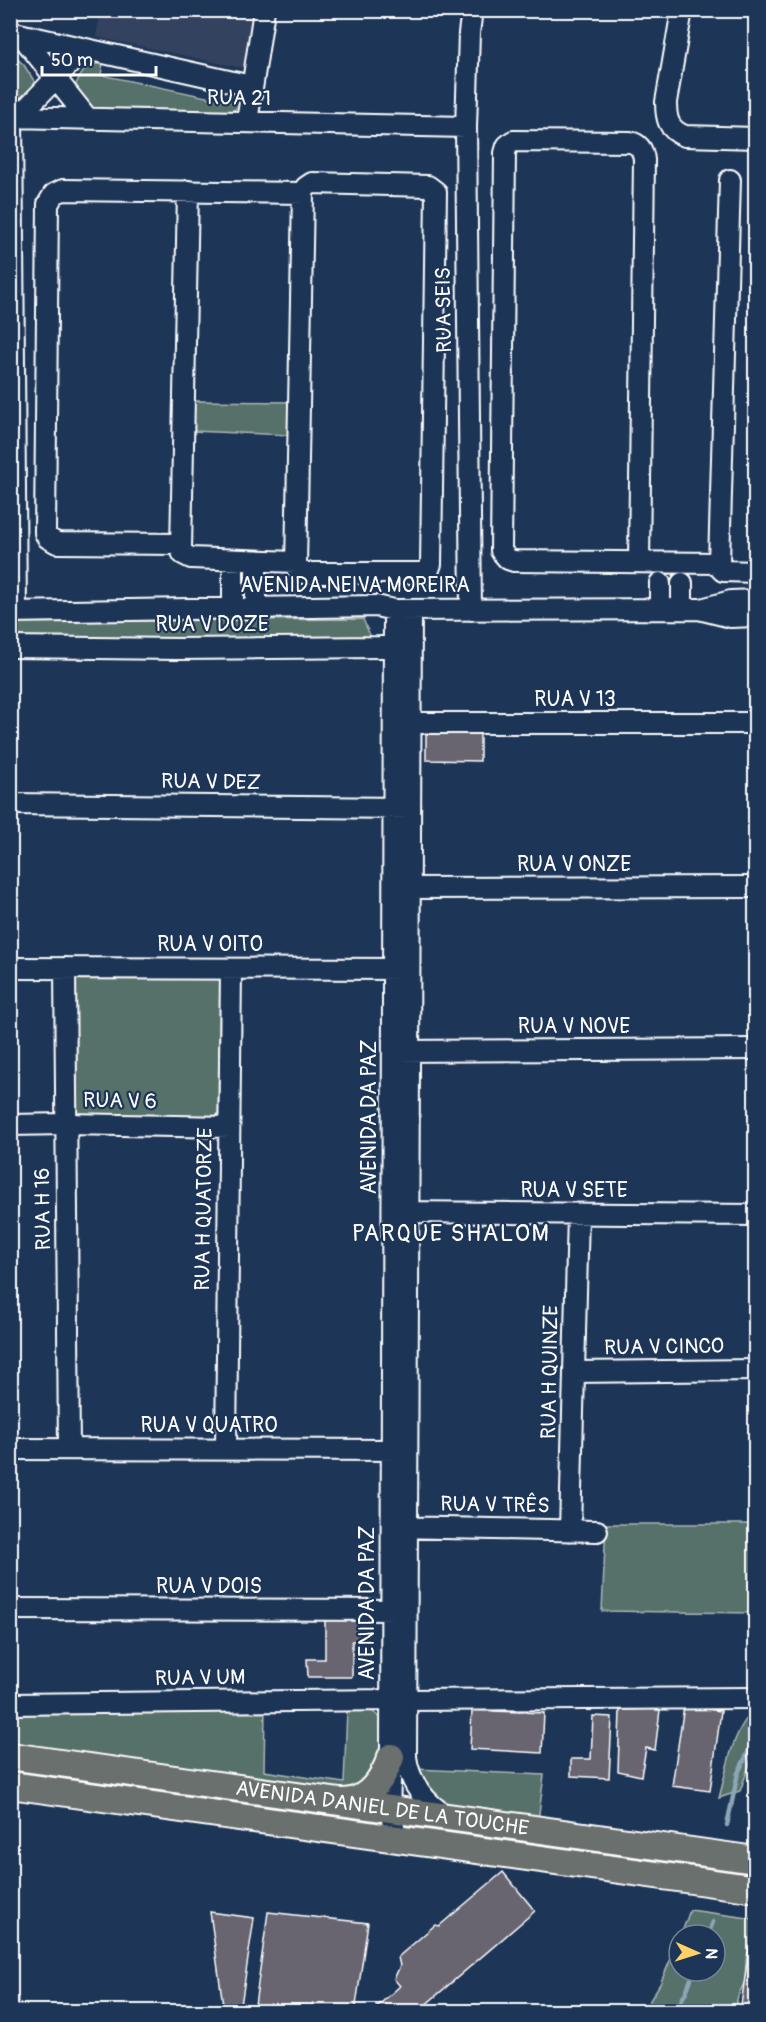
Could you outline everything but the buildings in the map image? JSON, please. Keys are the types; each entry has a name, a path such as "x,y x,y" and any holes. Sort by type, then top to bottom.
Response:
{"main road":[{"name":"AVENIDA DANIEL DE LA TOUCHE","path":"10,1756 756,1860"},
{"path":"340,1802 355,1801 370,1791 384,1774 391,1757"},
{"name":"AVENIDA DANIEL DE LA TOUCHE","path":"10,1785 756,1888"}],"street":[{"path":"247,122 264,10"},
{"name":"RUA SEIS","path":"471,610 466,128 469,33 472,10"},
{"path":"681,10 666,102 668,123 677,133 685,136 756,138"},
{"path":"16,34 251,86"},
{"path":"16,34 56,78 88,119"},
{"path":"13,612 13,117 83,50"},
{"name":"RUA 21","path":"13,117 466,128"},
{"path":"639,562 644,155 639,146 630,142 513,141 507,146 505,153 501,551 508,559 514,561 719,563"},
{"path":"730,180 719,563 723,571 756,572"},
{"path":"312,183 428,186 436,192 431,564 428,571 421,573 303,573 298,571 295,562 303,193 312,183"},
{"path":"180,544 57,543 48,538 45,533 48,204 54,194 63,190 303,193"},
{"path":"188,191 180,544 183,554 190,558 295,562"},
{"path":"233,560 233,609"},
{"path":"256,561 256,608"},
{"path":"682,583 690,609"},
{"path":"660,584 660,609"},
{"name":"AVENIDA NEIVA MOREIRA","path":"690,609 731,601 756,600"},
{"name":"AVENIDA NEIVA MOREIRA","path":"13,612 376,606 403,610 690,609 731,616 756,616"},
{"name":"AVENIDA DA PAZ","path":"403,610 399,1700 408,1771 420,1792 448,1817"},
{"name":"RUA V DOZE","path":"10,647 177,649 402,642"},
{"name":"RUA V 13","path":"402,723 756,723"},
{"name":"RUA V DEZ","path":"10,804 402,808"},
{"name":"RUA V ONZE","path":"402,888 756,887"},
{"name":"RUA V OITO","path":"10,968 402,969"},
{"name":"RUA H 16","path":"65,968 69,1449"},
{"name":"RUA H QUATORZE","path":"226,1449 231,969"},
{"name":"RUA V NOVE","path":"401,1051 756,1049"},
{"name":"RUA V 6","path":"10,1125 229,1127"},
{"name":"RUA V SETE","path":"401,1212 756,1215"},
{"name":"RUA H QUINZE","path":"570,1531 578,1214"},
{"name":"RUA V CINCO","path":"574,1372 756,1370"},
{"name":"RUA V QUATRO","path":"10,1449 400,1450"},
{"name":"RUA V TRÊS","path":"400,1527 597,1531"},
{"name":"RUA V DOIS","path":"10,1609 399,1610"},
{"name":"RUA V UM","path":"10,1704 756,1698"},
{"name":"AVENIDA DA PAZ","path":"397,1839 389,1809 391,1757 399,1700"}],"shaded area":[{"path":"101,11 258,11 247,69 96,37"}],"green space":[{"path":"10,52 24,65 36,84 23,97 11,98"},
{"path":"103,63 101,75 230,102 233,95 239,100 239,104 231,111 88,108 78,94 76,84 86,69"},
{"path":"192,401 290,402 291,433 288,435 192,431"},
{"path":"363,619 372,640 11,639 10,622"},
{"path":"75,975 220,977 218,1120 73,1118"},
{"path":"606,1524 755,1524 755,1613 602,1611"},
{"path":"265,1708 264,1771 344,1783 347,1710 370,1711 380,1720 380,1761 367,1782 338,1793 11,1744 10,1714"},
{"path":"755,1710 755,1749 740,1791 719,1798 736,1738 747,1718"},
{"path":"416,1769 544,1775 538,1821 442,1804 431,1793"},
{"path":"690,1910 755,1919 755,1931 746,1960 745,1981 734,2011 643,2012 667,1968 667,1983 727,1983 727,1923 685,1923"}],"waterway":[{"path":"727,1825 738,1773 756,1736"},
{"path":"675,2012 689,1983"}],"district":[{"name":"PARQUE SHALOM","path":"451,1233"}]}
